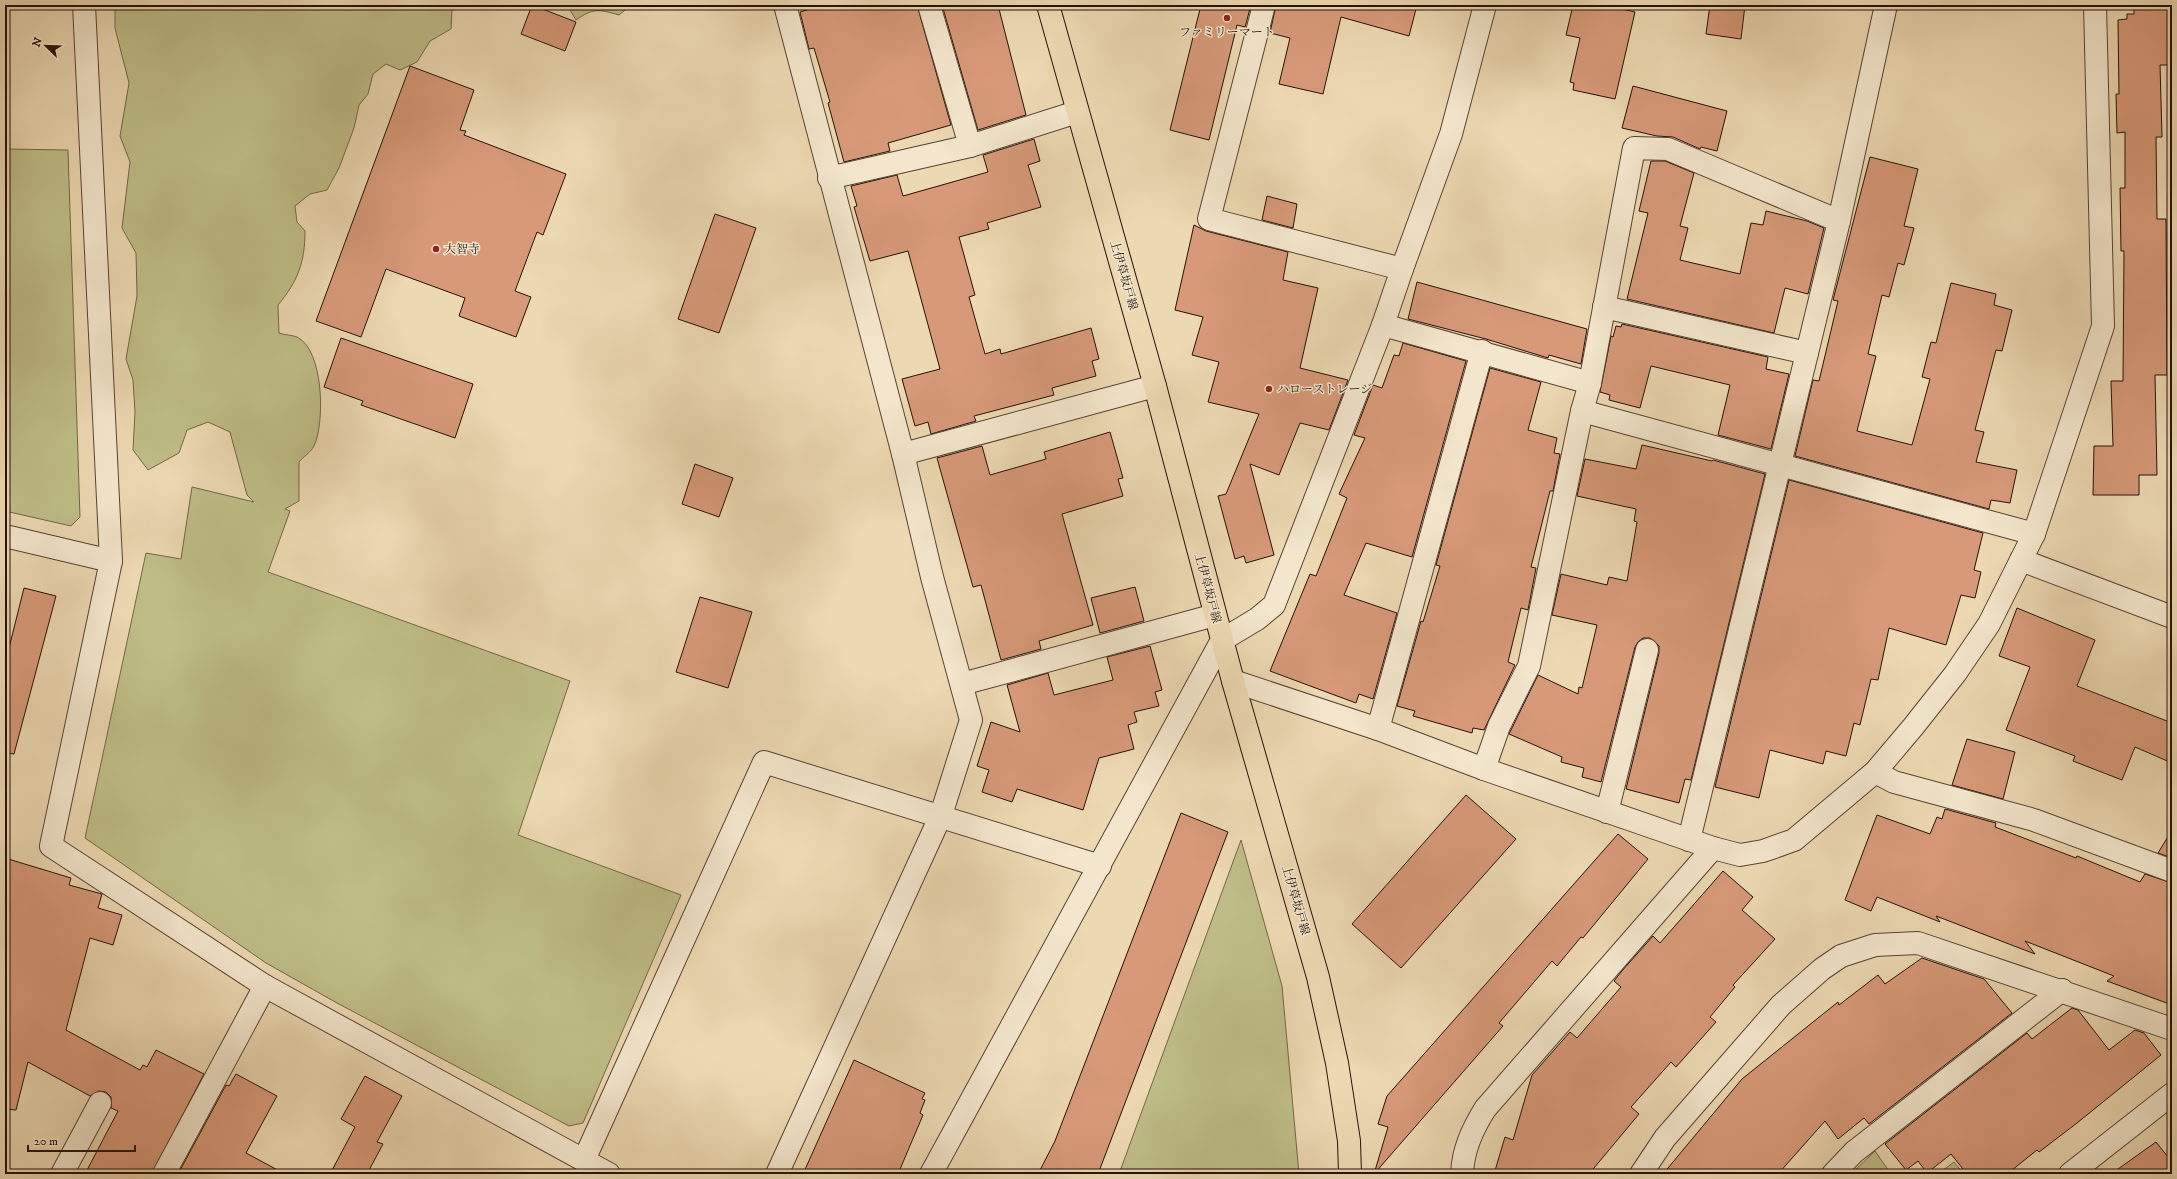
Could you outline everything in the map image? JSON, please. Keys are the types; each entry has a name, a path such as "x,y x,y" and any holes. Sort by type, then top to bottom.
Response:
{"main road":[{"name":"上伊草坂戸線","path":"1048,5 1155,386 1233,681 1318,977 1337,1063 1349,1141 1350,1174"}],"street":[{"path":"84,5 112,561 51,846 265,986 608,1174"},
{"path":"777,1174 941,815 971,720 932,577 903,454 829,178 785,5"},
{"path":"929,5 970,146"},
{"path":"1264,5 1209,219 1402,269"},
{"path":"931,1174 1222,640 1257,619 1274,605 1384,325 1402,269 1451,134 1485,5"},
{"path":"1689,840 1839,221 1886,5"},
{"path":"1233,681 1378,729 1484,769 1713,848 1740,855 1763,851 1794,840 1875,772 1936,698 1989,624 2034,534 2103,326 2095,5"},
{"path":"829,178 970,146 1077,112"},
{"path":"1484,769 1499,726 1529,666 1582,410 1590,383 1634,148 1668,150 1839,221"},
{"path":"1604,307 1807,353"},
{"path":"1384,325 1482,351 1590,383"},
{"path":"1378,729 1482,351"},
{"path":"903,454 1155,386"},
{"path":"1582,410 1780,466 2034,534"},
{"path":"5,536 112,561"},
{"path":"2021,560 2172,617"},
{"path":"962,684 1215,615"},
{"path":"1606,812 1647,650"},
{"path":"584,1160 764,762 941,815 1100,866"},
{"path":"1875,772 1894,782 2034,820 2172,871"},
{"path":"1462,1174 1463,1158 1472,1130 1484,1109 1713,848"},
{"path":"1641,1174 1664,1138 1781,1005 1822,969 1841,956 1875,945 1918,943 2062,990 2172,1029"},
{"path":"164,1174 265,986"},
{"path":"1833,1174 1854,1152 2062,990"},
{"path":"2070,1174 2172,1094"},
{"path":"62,1174 100,1103"}],"shaded area":[{"path":"115,5 454,5 452,9 451,29 430,41 417,62 400,70 386,64 373,74 368,94 359,105 354,128 339,168 327,190 310,194 295,206 297,222 305,231 304,252 299,271 291,288 278,305 279,333 297,337 306,344 313,356 320,388 320,421 318,435 314,446 299,462 299,501 285,509 290,511 268,572 570,681 518,835 681,895 583,1123 569,1126 337,1003 266,963 85,838 146,553 181,559 192,487 254,502 247,495 230,432 208,422 187,430 179,453 148,470 133,450 135,412 133,380 126,359 137,296 136,253 122,228 130,162 120,136 129,83 115,28"},
{"path":"567,5 631,5 619,15 596,11 587,13 576,20"},
{"path":"5,149 68,150 80,517 71,526 5,511"},
{"path":"1241,840 1282,986 1299,1174 1119,1174"},
{"path":"1875,1151 1891,1174 1851,1174"},
{"path":"1954,1162 1964,1174 1938,1174"}],"building":[{"path":"532,5 576,22 565,51 521,34"},
{"path":"809,5 917,5 951,125 888,143 890,151 844,162 828,103 830,102 814,48 809,49 800,12 810,9"},
{"path":"942,5 998,5 1026,115 978,130"},
{"path":"1201,5 1251,5 1245,27 1237,25 1209,140 1170,130"},
{"path":"1276,5 1399,5 1416,9 1409,36 1341,17 1323,94 1279,84 1290,38 1270,33"},
{"path":"1573,5 1606,5 1635,12 1615,99 1573,90 1574,83 1570,82 1580,38 1566,35"},
{"path":"1710,5 1745,5 1741,39 1706,34"},
{"path":"2172,6 2172,65 2160,65 2162,137 2156,137 2157,219 2166,219 2167,375 2155,375 2157,475 2139,475 2139,495 2093,495 2094,446 2113,446 2111,381 2123,381 2124,251 2121,251 2120,188 2125,188 2125,132 2117,133 2116,94 2119,94 2118,20 2127,19 2127,14 2134,14 2134,7"},
{"path":"410,66 474,90 460,130 466,131 464,135 566,174 543,235 537,232 515,291 531,297 516,337 459,316 465,298 386,269 361,337 316,321"},
{"path":"1633,86 1727,111 1717,151 1701,147 1700,149 1673,137 1657,136 1622,128"},
{"path":"1034,139 1040,161 1028,165 1041,207 987,223 989,229 959,237 975,295 969,297 985,354 1000,349 1001,354 1091,328 1099,359 1092,361 1096,376 1052,388 1054,395 974,416 976,421 931,434 928,422 915,426 902,379 940,369 908,251 870,261 854,207 857,206 851,186 897,175 903,196 988,172 983,155"},
{"path":"1870,157 1918,169 1904,226 1914,228 1904,265 1898,263 1889,297 1882,295 1868,354 1876,356 1857,431 1912,445 1930,379 1922,377 1931,342 1936,343 1951,283 1996,294 1994,305 2012,310 2002,351 1996,350 1975,430 1984,432 1976,462 2017,470 2010,503 1991,500 1989,509 1795,456 1813,380 1819,381 1838,301 1833,300"},
{"path":"1651,161 1665,161 1694,173 1680,226 1688,228 1680,260 1740,274 1751,223 1763,225 1766,211 1807,221 1824,228 1808,294 1785,288 1774,333 1627,299 1648,213 1639,211"},
{"path":"1267,196 1297,204 1293,228 1262,220"},
{"path":"715,214 756,228 719,333 678,319"},
{"path":"1194,225 1206,231 1288,252 1283,280 1318,288 1300,368 1348,380 1329,430 1300,423 1279,475 1250,464 1274,555 1246,563 1244,556 1235,559 1218,496 1226,494 1259,414 1208,402 1219,362 1192,355 1203,317 1175,310"},
{"path":"1417,282 1587,329 1581,364 1549,355 1548,358 1486,339 1408,319"},
{"path":"1622,324 1768,357 1766,369 1789,374 1771,449 1718,435 1730,385 1651,366 1640,408 1609,400 1610,395 1600,392 1611,336 1613,337 1616,326 1621,327"},
{"path":"341,338 473,384 455,438 361,405 363,401 324,387"},
{"path":"1403,343 1466,361 1412,557 1366,543 1344,595 1397,613 1373,699 1359,694 1356,703 1270,671 1310,574 1316,576 1347,498 1339,494 1365,438 1354,435 1373,385 1382,388 1394,355 1399,356"},
{"path":"1490,368 1541,382 1528,430 1557,438 1554,453 1560,454 1553,491 1550,491 1531,567 1536,568 1528,610 1521,608 1508,662 1515,665 1484,730 1473,728 1472,733 1413,716 1415,711 1397,706 1421,621 1423,622 1440,566 1436,565"},
{"path":"1110,432 1123,478 1118,479 1123,496 1062,514 1093,625 1039,641 1041,649 1001,660 981,585 973,587 937,458 982,446 990,475 1046,459 1044,452"},
{"path":"1642,445 1713,460 1765,474 1691,780 1685,779 1679,803 1626,789 1659,653 1659,646 1650,638 1643,638 1635,647 1601,782 1582,777 1584,768 1561,762 1562,757 1509,734 1538,675 1578,694 1579,687 1582,688 1597,625 1552,615 1561,574 1607,585 1609,577 1627,581 1637,522 1634,521 1636,509 1577,496 1585,459 1636,469"},
{"path":"695,464 733,478 719,517 682,504"},
{"path":"1789,480 1983,533 1974,570 1981,572 1975,598 1961,595 1946,645 1889,628 1878,680 1871,679 1860,725 1854,723 1846,756 1826,751 1823,764 1770,750 1759,798 1715,787"},
{"path":"1135,587 1144,621 1100,633 1091,598"},
{"path":"24,588 56,596 14,754 5,753 5,664"},
{"path":"700,597 752,612 728,688 676,672"},
{"path":"2017,608 2095,640 2077,686 2172,723 2172,763 2135,747 2122,780 2073,761 2075,756 2006,730 2030,667 1999,656"},
{"path":"1150,646 1162,690 1155,692 1159,706 1134,712 1137,722 1128,725 1134,749 1099,758 1083,810 1017,789 1012,802 982,792 989,770 977,766 991,722 1020,732 1007,685 1048,673 1054,695 1113,680 1107,657"},
{"path":"1967,739 2015,752 2003,799 1952,785"},
{"path":"1466,795 1516,839 1401,968 1352,924"},
{"path":"1945,809 1996,823 1995,827 2076,858 2077,856 2140,882 2145,874 2172,883 2172,1005 2107,981 2114,976 2025,941 2035,954 1936,916 1940,922 1877,897 1871,911 1845,900 1877,815 1930,834 1937,817 1942,819"},
{"path":"1181,813 1228,832 1098,1174 1038,1174 1055,1141"},
{"path":"2172,830 2172,858 2158,853"},
{"path":"1618,834 1648,859 1583,938 1581,937 1557,966 1552,961 1499,1023 1503,1026 1374,1174 1388,1127 1378,1124 1387,1096"},
{"path":"5,858 71,878 69,885 102,894 98,908 122,915 113,945 90,938 66,1030 140,1070 143,1065 147,1067 156,1050 204,1074 152,1174 85,1174 118,1111 111,1108 111,1097 106,1092 99,1091 90,1096 28,1062 16,1110 5,1109"},
{"path":"1723,871 1753,897 1742,910 1775,939 1733,985 1735,987 1710,1017 1716,1022 1676,1067 1671,1062 1631,1107 1639,1114 1589,1174 1494,1174 1505,1137 1513,1140 1532,1075 1570,1032 1577,1038 1621,987 1614,981 1621,972 1653,936 1660,943"},
{"path":"1922,958 1984,979 2012,1013 1869,1124 1864,1118 1838,1139 1825,1121 1778,1174 1663,1174 1742,1079 1838,1002 1839,1005 1878,975 1885,984"},
{"path":"2072,1008 2078,1010 2109,1050 2135,1030 2144,1033 2161,1055 2077,1123 2039,1152 2037,1150 2007,1174 1967,1174 1951,1154 1927,1173 1918,1161 1906,1170 1885,1144 2027,1033 2032,1039"},
{"path":"854,1060 925,1093 922,1099 925,1100 920,1113 923,1115 898,1174 803,1174"},
{"path":"236,1074 277,1096 246,1153 285,1174 178,1174 226,1085 229,1086"},
{"path":"365,1076 402,1096 377,1142 383,1144 367,1174 330,1174 355,1127 341,1119"},
{"path":"2156,1142 2172,1162 2172,1174 2111,1174"}],"place":[{"name":"ファミリーマート","path":"1227,18"},
{"name":"大智寺","path":"436,249"},
{"name":"ハローストレージ","path":"1269,389"}]}
